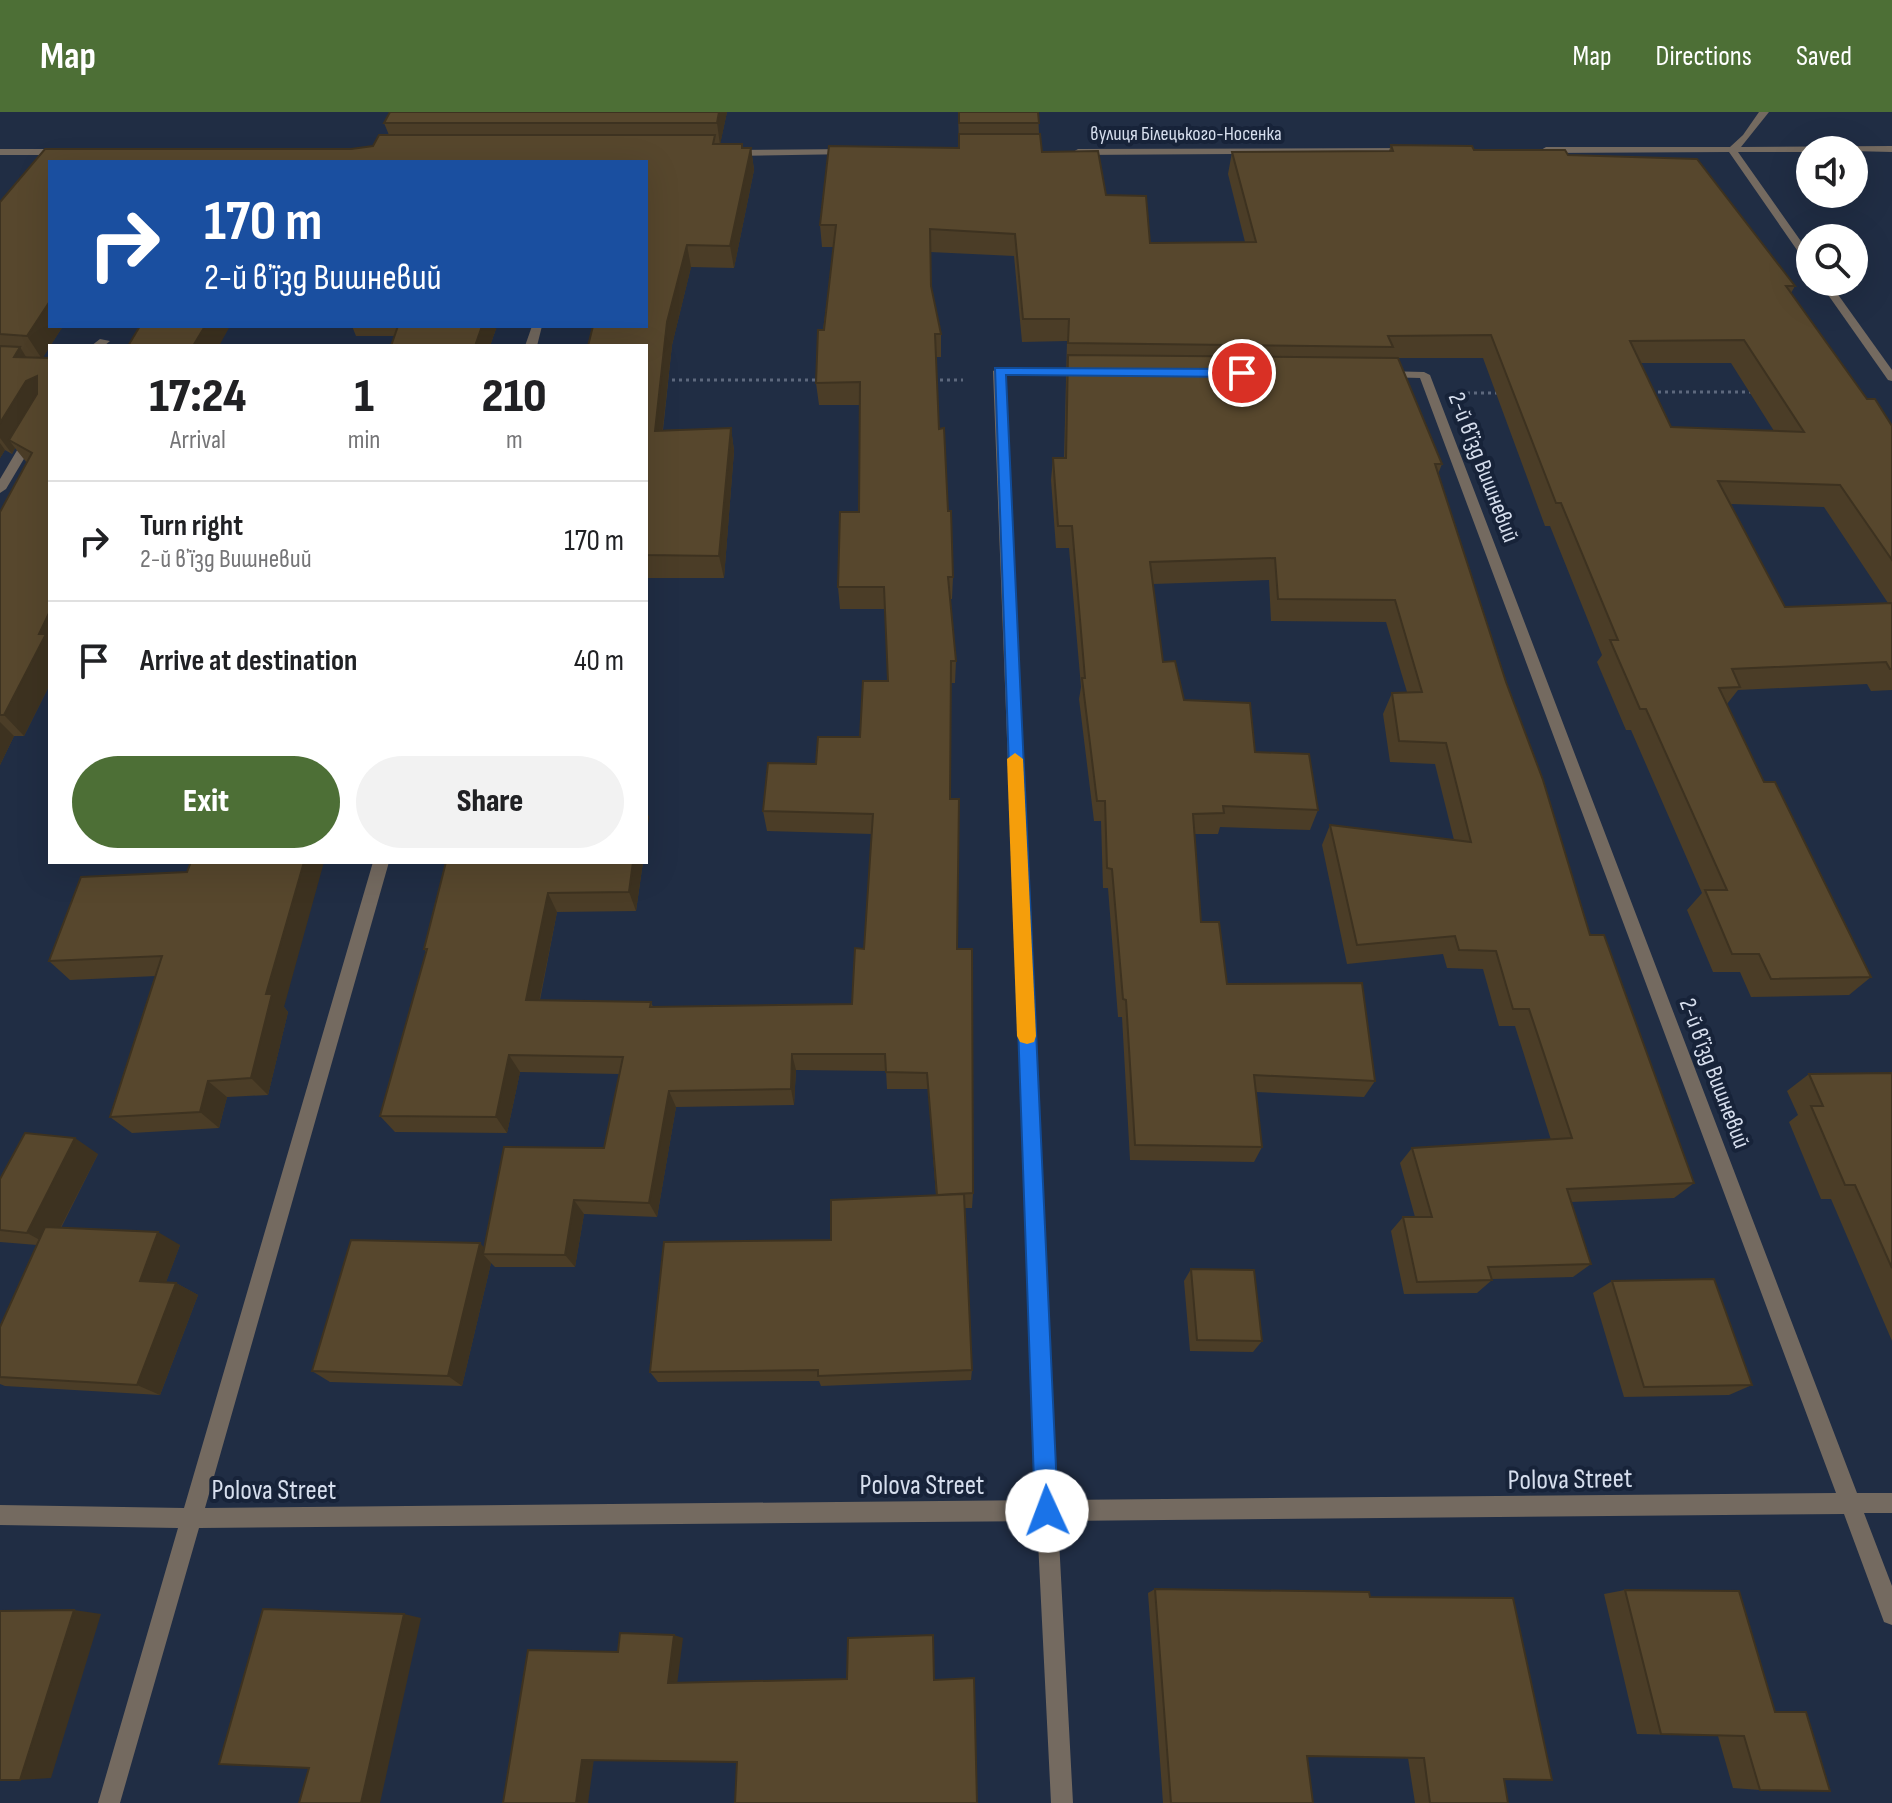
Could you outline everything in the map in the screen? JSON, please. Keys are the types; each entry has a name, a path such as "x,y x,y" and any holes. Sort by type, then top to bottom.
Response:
{"street":[{"path":"1732,150 1764,112"},
{"path":"1541,150 1892,149"},
{"path":"1732,150 1796,241"},
{"name":"вулиця Білецького-Носенка","path":"1063,152 1429,151"},
{"path":"0,152 79,152"},
{"path":"713,153 856,152"},
{"path":"1834,296 1892,378"},
{"path":"1062,1803 999,371 1109,372"},
{"name":"2-й вʼїзд Вишневий","path":"1361,374 1424,375 1853,1503 1892,1614"},
{"path":"0,489 48,408"},
{"path":"109,1803 380,864"},
{"name":"Polova Street","path":"0,1515 190,1518 1892,1503"}],"path":[{"path":"661,380 830,380"},
{"path":"923,380 1000,380"},
{"path":"1637,392 1765,392"},
{"path":"1430,393 1510,393"}],"building":[{"path":"390,112 719,112 717,123 384,123"},
{"path":"959,112 1038,112 1039,123 959,123"},
{"path":"959,134 1040,134 1042,152 1098,151 1106,195 1146,196 1150,243 1256,242 1232,152 1393,151 1391,145 1472,146 1474,150 1565,150 1568,155 1697,159 1795,286 1786,286 1867,399 1875,399 1892,426 1892,560 1840,485 1718,481 1785,607 1892,603 1892,669 1886,662 1732,669 1740,687 1719,688 1764,782 1775,782 1871,977 1771,979 1759,954 1732,954 1705,890 1727,890 1646,709 1640,709 1610,640 1618,640 1561,503 1556,503 1491,335 1388,336 1393,347 1068,343 1069,319 1023,319 1015,234 930,229 931,286 941,334 935,334 939,429 944,428 948,511 951,511 953,577 948,577 956,661 951,661 950,799 959,799 957,949 972,949 973,1193 937,1195 927,1073 886,1072 885,1054 792,1054 791,1089 669,1091 649,1203 574,1200 565,1255 483,1254 504,1147 604,1148 623,1057 509,1055 496,1117 380,1116 427,949 424,949 445,864 633,864 629,892 548,893 526,1000 651,1002 650,1007 852,1004 855,948 864,949 873,814 763,811 768,763 816,764 818,737 860,737 863,681 888,681 884,587 838,587 840,512 859,512 860,382 816,383 818,330 824,330 836,225 820,225 829,146 959,148","holes":["1744,340 1804,432 1671,427 1630,341"]},
{"path":"379,135 715,135 713,144 742,144 742,148 751,148 730,246 687,245 667,322 655,431 731,428 719,556 648,555 648,344 588,344 592,328 648,328 648,160 48,160 48,304 27,336 0,334 0,202 45,149 351,149 373,146"},
{"path":"139,328 204,328 194,344 129,344"},
{"path":"397,328 481,328 476,344 392,344"},
{"path":"0,346 20,347 14,357 48,358 48,615 39,634 46,634 4,715 0,715 0,512 32,453 9,440 37,394 37,376 26,381 0,423"},
{"path":"1068,355 1398,358 1442,464 1435,464 1506,682 1543,780 1590,935 1604,935 1694,1183 1567,1189 1591,1264 1488,1267 1492,1280 1417,1282 1403,1217 1432,1217 1412,1148 1572,1138 1529,1009 1513,1009 1496,951 1459,950 1455,936 1357,945 1330,825 1471,842 1446,743 1399,741 1392,693 1422,692 1395,600 1278,599 1275,558 1150,562 1163,662 1175,661 1184,700 1250,703 1255,752 1309,754 1318,810 1223,806 1224,813 1193,814 1201,922 1219,922 1227,984 1362,983 1375,1081 1254,1075 1262,1147 1135,1145 1126,1000 1123,999 1112,869 1107,868 1105,801 1097,801 1082,678 1085,678 1072,526 1058,526 1053,458 1066,458"},
{"path":"190,864 303,864 266,994 272,994 251,1078 208,1081 200,1112 110,1117 162,956 49,961 81,877 187,872"},
{"path":"1892,1073 1892,1268 1855,1185 1845,1185 1811,1106 1823,1106 1809,1074"},
{"path":"25,1133 75,1138 27,1233 0,1230 0,1179"},
{"path":"964,1194 972,1370 818,1376 818,1370 650,1372 664,1242 831,1240 831,1200"},
{"path":"45,1227 158,1232 140,1281 176,1283 137,1385 0,1377 0,1327"},
{"path":"351,1240 480,1243 448,1376 312,1371"},
{"path":"1191,1269 1254,1270 1262,1341 1197,1340"},
{"path":"1714,1279 1752,1385 1644,1387 1612,1281"},
{"path":"1155,1589 1369,1592 1370,1597 1513,1598 1552,1780 1504,1779 1508,1803 1430,1803 1424,1758 1307,1756 1313,1803 1171,1803"},
{"path":"1625,1590 1739,1591 1775,1712 1806,1712 1830,1791 1760,1790 1744,1736 1661,1734"},
{"path":"263,1609 404,1614 361,1803 299,1803 309,1768 219,1764"},
{"path":"74,1610 20,1780 0,1780 0,1611"},
{"path":"620,1633 674,1635 668,1683 847,1679 848,1638 933,1635 934,1680 974,1678 977,1803 735,1803 737,1762 582,1760 576,1803 503,1803 528,1650 618,1652"}],"slow traffic":[{"path":"1015,759 1027,1036"}],"route":[{"path":"1047,1511 999,371 1242,373"}]}
